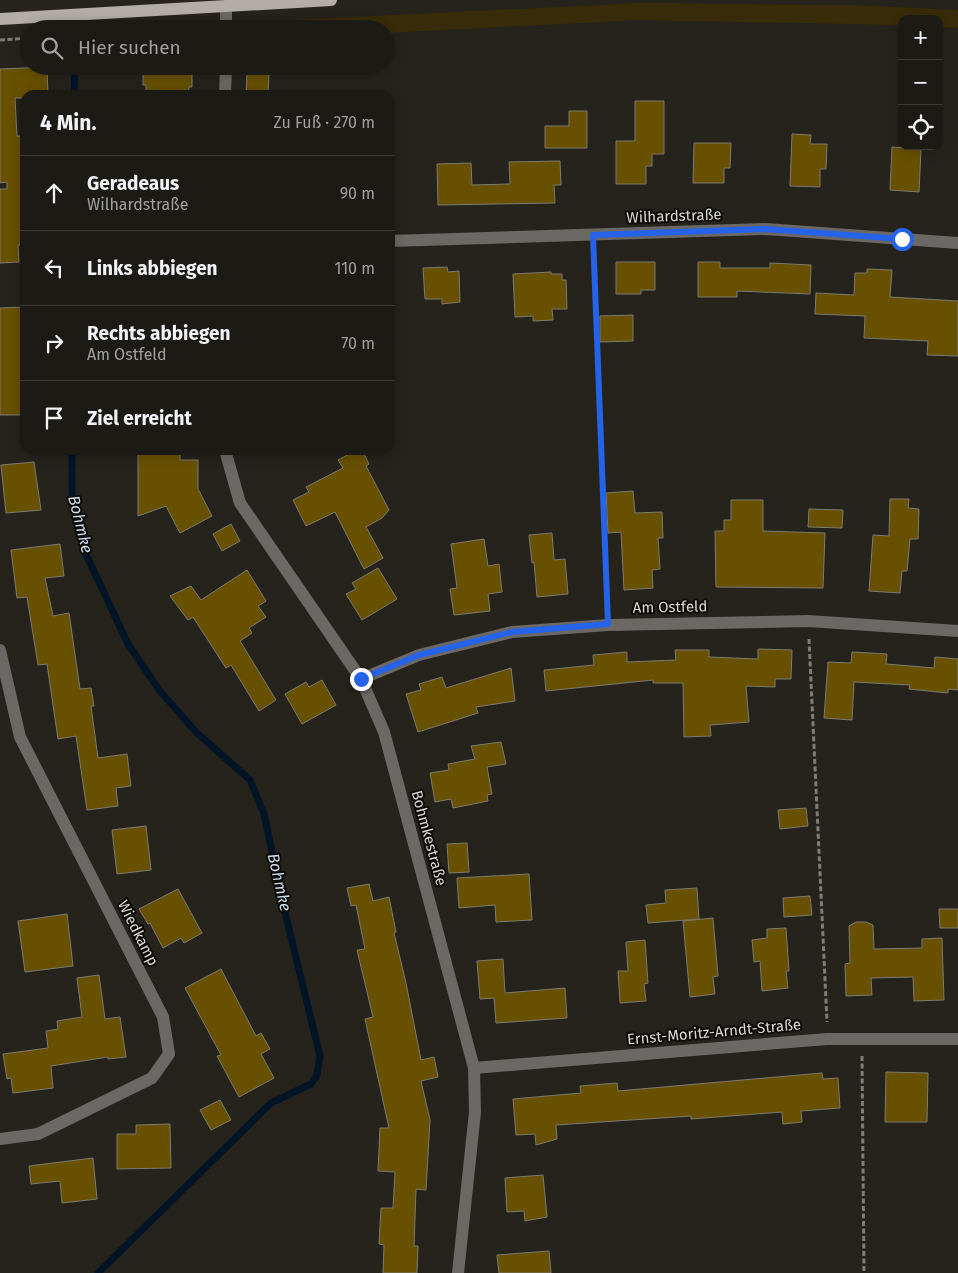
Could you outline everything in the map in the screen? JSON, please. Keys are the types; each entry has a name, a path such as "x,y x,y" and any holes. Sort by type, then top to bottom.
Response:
{"main road":[{"path":"0,19 331,0"}],"street":[{"path":"226,6 226,20"},
{"path":"225,90 226,75"},
{"name":"Wilhardstraße","path":"395,240 766,229 958,243"},
{"name":"Bohmkestraße","path":"226,455 240,503 361,679 384,732 474,1068 475,1112 458,1273"},
{"name":"Am Ostfeld","path":"361,679 419,655 512,632 608,624 808,621 958,631"},
{"name":"Wiedkamp","path":"0,650 20,736 163,1017 169,1054 152,1078 38,1134 0,1139"},
{"name":"Ernst-Moritz-Arndt-Straße","path":"474,1068 827,1038 958,1039"}],"path":[{"path":"0,40 20,39"},
{"path":"593,235 608,624"},
{"path":"808,621 827,1038"},
{"path":"862,1038 864,1273"}],"shaded area":[{"path":"638,3 856,5 958,10 958,28 943,27 943,15 898,15 898,25 638,20 395,33 395,20 293,20"}],"building":[{"path":"20,68 20,75 47,75 48,90 20,90 20,98 15,98 17,136 20,136 19,262 0,263 0,189 7,189 7,182 0,183 0,69"},
{"path":"143,75 192,75 192,87 189,87 189,90 146,90 146,85 143,85"},
{"path":"247,75 269,75 268,90 246,90"},
{"path":"635,101 664,101 664,154 652,154 652,166 646,166 646,184 616,184 616,141 635,141"},
{"path":"569,111 587,111 587,148 545,148 545,126 569,126"},
{"path":"792,134 811,135 810,144 827,144 826,169 820,169 820,187 790,186"},
{"path":"694,143 731,143 730,168 724,168 724,183 693,183"},
{"path":"892,147 898,147 898,150 921,150 919,192 890,190"},
{"path":"560,161 561,185 554,185 555,203 438,205 437,164 471,163 472,185 510,184 509,162"},
{"path":"616,262 655,262 655,290 641,290 641,294 616,294"},
{"path":"698,262 720,262 720,268 770,268 770,263 811,265 810,294 737,291 737,297 698,297"},
{"path":"447,267 448,272 459,271 460,302 442,304 442,299 425,299 423,268"},
{"path":"867,269 892,270 890,297 958,301 958,356 927,355 928,341 864,338 865,316 815,314 816,293 854,295 855,273 867,273"},
{"path":"551,272 551,274 562,274 562,280 566,280 567,309 552,309 553,320 533,321 533,316 515,317 513,274"},
{"path":"20,307 20,415 0,415 0,308"},
{"path":"633,315 633,341 600,342 600,316"},
{"path":"138,455 180,455 180,460 198,460 198,489 212,516 180,533 166,506 138,516"},
{"path":"348,455 364,455 369,464 366,466 389,510 382,518 366,527 383,558 364,569 335,512 306,526 293,500 309,492 306,487 343,468 338,460"},
{"path":"34,462 41,510 6,513 1,465"},
{"path":"633,491 635,513 662,512 663,538 658,538 660,569 652,570 653,588 624,590 621,532 608,533 606,493"},
{"path":"890,499 909,499 908,508 919,509 918,539 910,539 907,571 902,571 900,593 869,591 873,535 889,536"},
{"path":"731,500 763,500 763,531 825,533 823,588 716,587 715,531 724,531 724,520 731,520"},
{"path":"809,509 843,510 842,528 808,527"},
{"path":"231,524 240,541 222,551 213,534"},
{"path":"552,533 554,560 565,559 568,594 537,597 534,562 532,563 529,535"},
{"path":"484,539 488,566 499,564 502,592 488,594 490,611 454,615 450,589 457,588 451,544"},
{"path":"60,544 64,576 45,578 53,616 69,613 80,689 91,688 94,706 91,706 98,758 127,754 131,786 116,788 118,806 87,810 76,736 58,739 47,664 38,665 27,597 17,598 11,550"},
{"path":"378,568 397,599 362,620 346,594 356,589 352,583"},
{"path":"247,570 266,601 258,606 266,617 249,628 252,633 240,641 276,700 259,711 231,665 226,668 193,617 188,620 170,596 191,586 201,600"},
{"path":"758,649 792,650 791,679 775,679 775,687 746,686 749,722 710,725 711,736 684,737 683,683 653,683 653,680 546,691 544,670 594,665 593,655 627,652 627,662 676,660 675,650 709,650 709,657 758,659"},
{"path":"852,652 887,654 886,664 934,668 935,657 958,659 958,690 948,689 948,693 909,689 910,685 854,682 852,720 824,718 828,662 851,663"},
{"path":"511,668 515,701 476,707 478,713 418,732 406,694 421,690 419,684 442,677 446,688"},
{"path":"322,680 336,705 302,724 285,694 306,682 309,687"},
{"path":"501,742 506,764 487,767 492,794 487,795 488,801 453,808 451,799 435,802 430,773 449,770 448,764 475,759 471,746"},
{"path":"806,808 808,826 780,829 778,810"},
{"path":"146,826 151,870 117,874 112,830"},
{"path":"467,843 469,872 449,873 447,844"},
{"path":"529,874 532,920 496,922 495,905 459,908 457,878"},
{"path":"369,884 373,901 389,897 396,932 394,933 421,1060 434,1057 438,1077 421,1081 430,1120 426,1190 416,1189 414,1246 418,1246 417,1273 383,1273 384,1245 379,1244 381,1208 393,1208 395,1172 378,1171 380,1128 389,1128 365,1019 373,1017 357,950 365,949 356,905 351,906 347,888"},
{"path":"697,888 699,919 648,923 646,905 666,903 665,890"},
{"path":"178,889 202,933 184,943 181,938 163,948 150,923 148,924 139,909"},
{"path":"810,896 812,915 784,917 783,898"},
{"path":"939,909 958,909 958,928 940,928"},
{"path":"67,914 73,966 25,972 18,921"},
{"path":"713,918 718,976 713,977 715,994 690,997 683,921"},
{"path":"856,922 866,922 873,925 874,949 922,948 922,939 942,938 944,1000 914,1001 913,977 871,978 872,995 846,996 845,964 850,963 849,926"},
{"path":"786,928 789,971 786,971 788,988 762,991 760,961 754,962 752,940 767,938 767,929"},
{"path":"645,940 648,983 644,984 646,1001 620,1003 618,971 628,971 626,942"},
{"path":"503,959 505,993 565,988 567,1018 496,1023 494,998 480,999 477,961"},
{"path":"221,969 256,1036 261,1033 270,1049 261,1054 274,1078 239,1097 217,1056 221,1055 185,988"},
{"path":"99,975 105,1019 120,1017 126,1057 108,1059 108,1057 51,1066 53,1088 13,1093 11,1078 7,1079 3,1054 48,1048 46,1031 58,1029 57,1021 82,1017 77,978"},
{"path":"886,1072 928,1073 927,1122 885,1122"},
{"path":"822,1073 823,1079 838,1078 840,1108 801,1111 802,1122 783,1124 782,1112 691,1119 691,1116 556,1125 557,1139 536,1145 535,1134 516,1135 513,1099 581,1093 580,1086 617,1083 618,1091"},
{"path":"220,1100 231,1120 211,1130 200,1110"},
{"path":"170,1124 171,1168 117,1169 117,1134 136,1134 136,1125"},
{"path":"93,1158 97,1199 62,1203 60,1181 31,1184 29,1166"},
{"path":"543,1175 547,1217 525,1221 524,1211 507,1212 505,1178"},
{"path":"549,1251 551,1273 499,1273 497,1255"}],"waterway":[{"name":"Bohmke","path":"74,90 75,75"},
{"name":"Bohmke","path":"72,455 72,493 84,550 128,644 160,691 196,732 250,780 264,814 284,908 320,1056 317,1075 311,1084 271,1103 98,1273"}],"route":[{"path":"361,679 419,655 512,632 608,624 593,235 766,229 902,239"}]}
